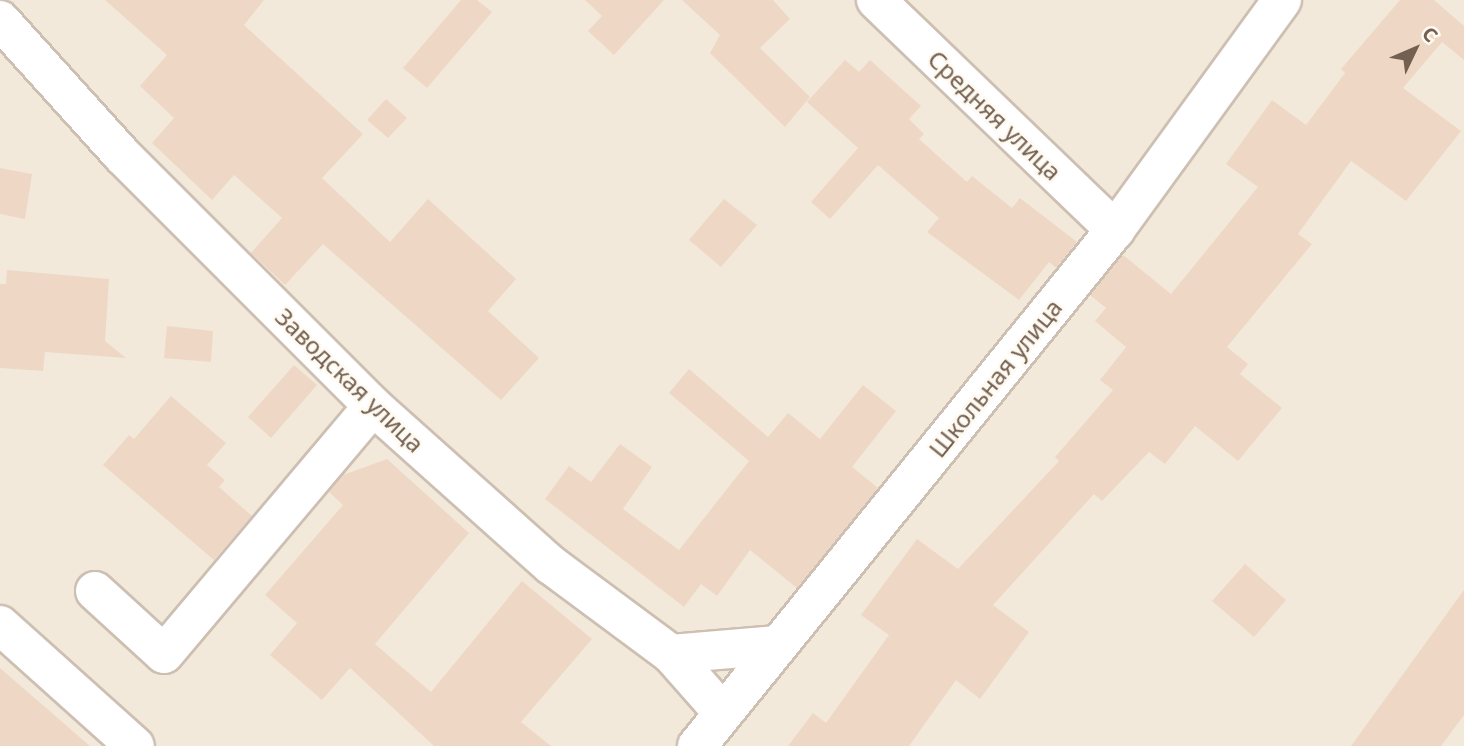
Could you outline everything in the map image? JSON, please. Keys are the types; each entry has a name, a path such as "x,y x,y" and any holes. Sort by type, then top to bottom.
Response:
{"street":[{"name":"Средняя улица","path":"876,0 1115,230"},
{"name":"Школьная улица","path":"696,746 1115,230 1282,0"},
{"name":"Заводская улица","path":"0,20 123,156 373,406 551,565 671,654 723,713"},
{"path":"94,591 164,654 373,406"},
{"path":"0,625 135,746"},
{"path":"671,654 778,645"}],"shaded area":[{"path":"0,0 1464,0 1464,746 0,746"}],"building":[{"path":"105,0 264,0 244,25 363,134 322,178 390,242 428,199 516,279 488,311 539,358 501,400 323,244 285,285 251,253 282,218 234,175 212,200 152,143 174,118 140,86 167,55"},
{"path":"461,0 477,0 492,12 427,88 403,68"},
{"path":"585,0 664,0 614,55 588,31 602,16"},
{"path":"682,0 773,0 790,19 760,48 810,97 785,127 710,53 720,35"},
{"path":"1400,0 1434,0 1464,26 1464,60 1442,42 1403,88 1461,131 1406,201 1351,161 1298,234 1312,244 1227,347 1248,364 1240,374 1282,408 1238,461 1195,426 1165,464 1149,452 1102,501 1094,494 993,605 1029,632 980,699 956,680 909,746 788,746 813,713 826,723 889,635 861,615 917,539 958,569 1059,461 1055,457 1113,390 1100,380 1126,347 1095,321 1106,308 1090,295 1123,255 1171,294 1258,187 1226,164 1272,100 1306,125 1345,73 1341,69"},
{"path":"845,60 859,72 870,60 921,106 909,119 924,134 919,139 967,182 972,176 1012,208 1020,198 1077,242 1056,268 1049,262 1019,300 927,232 939,218 878,165 830,219 811,202 858,148 807,102"},
{"path":"386,99 407,118 388,138 367,120"},
{"path":"0,168 32,174 25,219 0,214"},
{"path":"724,199 757,225 721,267 689,240"},
{"path":"7,270 109,279 105,341 126,358 45,352 43,371 0,368 0,284 6,284"},
{"path":"167,326 213,331 211,362 164,358"},
{"path":"294,365 317,385 271,438 248,417"},
{"path":"689,369 768,437 788,413 820,439 863,385 896,411 852,467 878,488 797,588 750,550 717,596 701,584 684,607 545,499 569,466 591,482 620,444 652,467 623,509 679,550 749,461 669,393"},
{"path":"171,396 226,443 207,465 225,480 219,487 252,516 214,560 103,465 129,435 134,439"},
{"path":"387,459 469,533 375,644 431,692 522,581 592,639 521,722 551,746 434,746 350,668 322,700 270,655 297,623 265,595 343,505 329,492 343,475"},
{"path":"1245,564 1286,600 1254,637 1212,601"},
{"path":"1464,590 1464,715 1441,746 1351,746"},
{"path":"0,668 90,746 0,746"}]}
